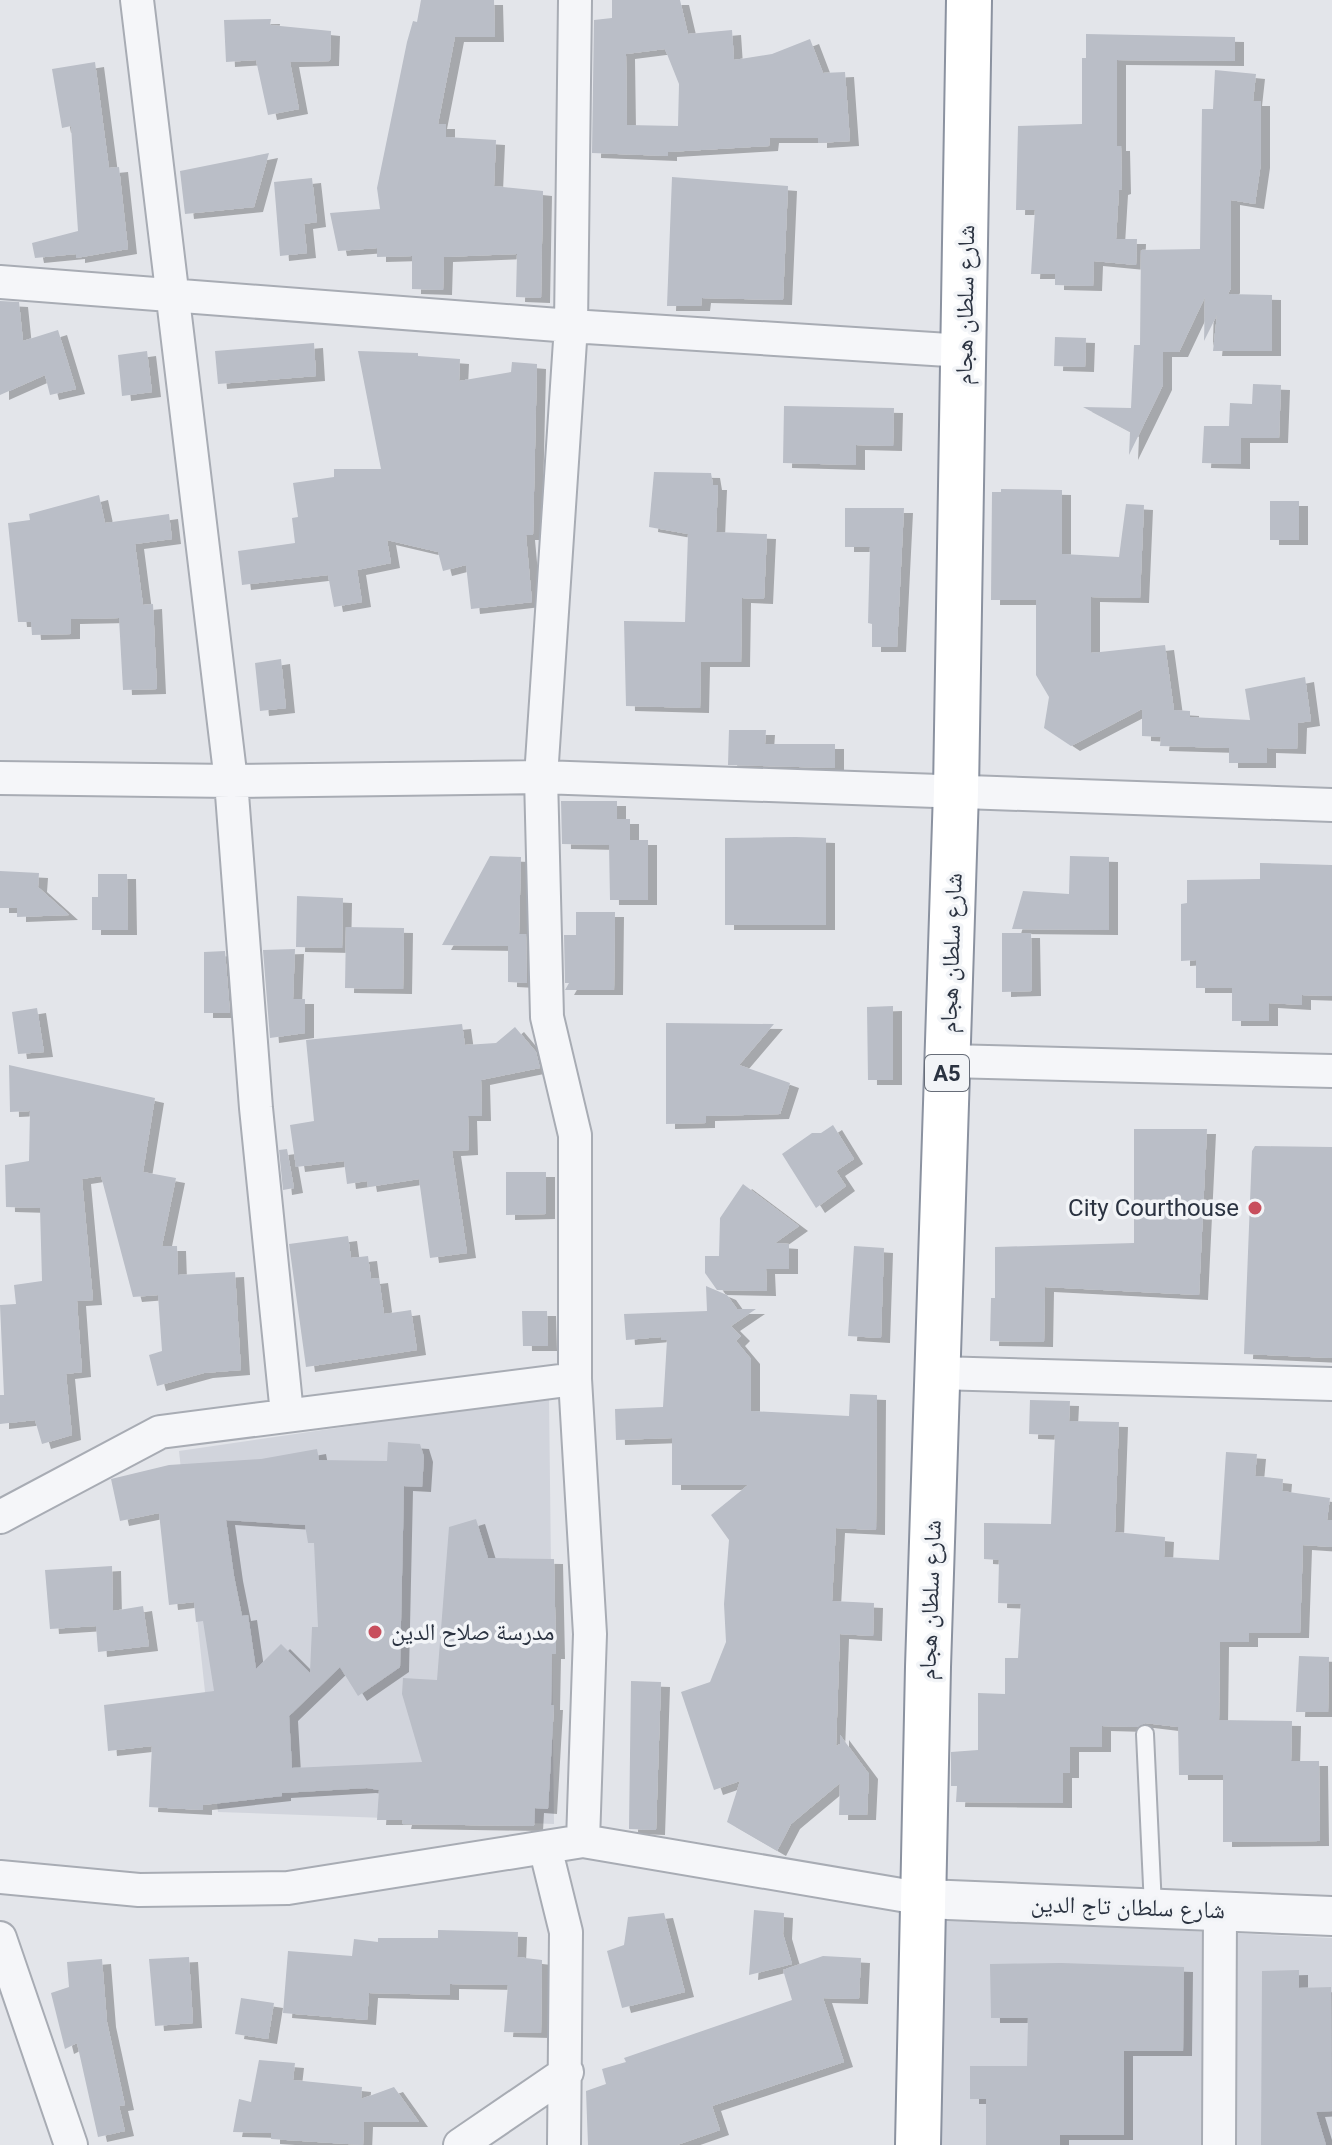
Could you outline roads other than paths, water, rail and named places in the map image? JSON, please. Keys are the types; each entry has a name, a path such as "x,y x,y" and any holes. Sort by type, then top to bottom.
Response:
{"highway":[{"name":"شارع سلطان هجام","path":"918,2145 937,1373 956,791 969,0"}],"street":[{"path":"137,0 175,293 231,781 256,1108 287,1414"},
{"path":"575,0 571,326 541,777 547,1017 575,1135 575,1379 590,1634 583,1841"},
{"path":"0,282 175,293 571,326 964,351"},
{"path":"0,778 231,781 541,777 1332,805"},
{"path":"948,1061 1332,1071"},
{"path":"937,1373 1332,1384"},
{"path":"0,1517 160,1432 575,1379"},
{"path":"0,1877 139,1890 288,1888 583,1841 925,1899"},
{"path":"545,1847 566,1932 564,2145"},
{"name":"شارع سلطان تاج الدين","path":"925,1899 1332,1916"},
{"path":"1219,2145 1220,1910"},
{"path":"0,1938 71,2145"},
{"path":"460,2145 567,2072"}],"lane":[{"path":"1145,1734 1153,1907"}],"place":[{"name":"City Courthouse","path":"1255,1208"},
{"name":"مدرسة صلاح الدين","path":"375,1632"}]}
